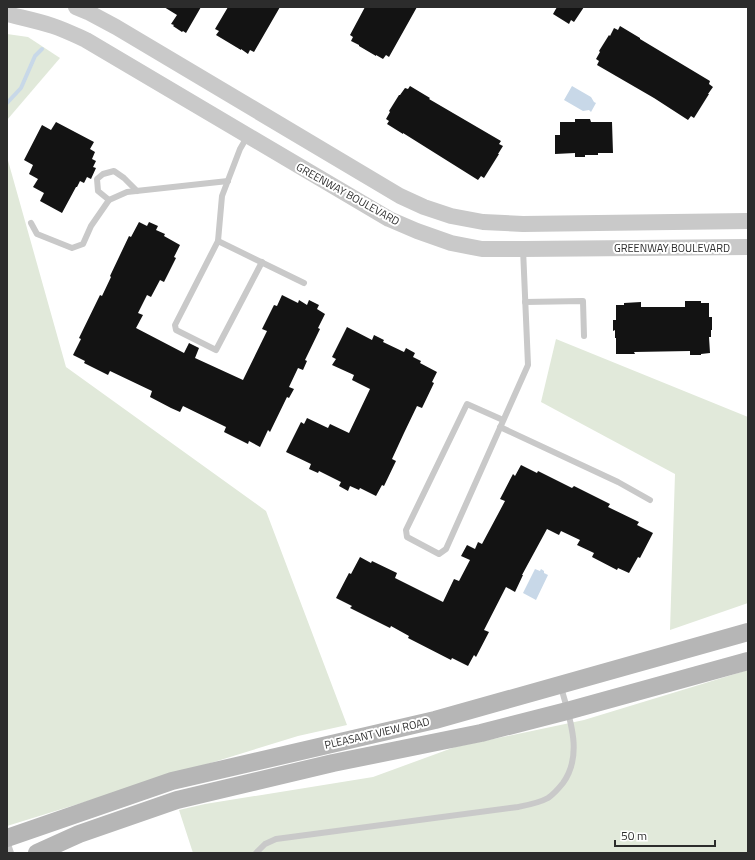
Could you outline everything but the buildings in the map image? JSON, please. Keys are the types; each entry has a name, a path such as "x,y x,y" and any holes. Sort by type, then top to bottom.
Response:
{"main road":[{"name":"PLEASANT VIEW ROAD","path":"7,840 172,781 435,720 748,632"},
{"name":"PLEASANT VIEW ROAD","path":"37,853 79,834 177,800 333,763 481,732 567,711 748,661"}],"street":[{"path":"76,7 88,12 166,57 400,196 424,207 451,216 483,222 522,224 748,221"},
{"name":"GREENWAY BOULEVARD","path":"7,14 54,26 86,40 389,219 451,243 482,249 523,250 748,247"}],"lane":[{"path":"248,136 240,150 222,196 218,241 175,325 176,330 216,350 262,262"},
{"path":"109,200 98,191 97,179 103,174 114,171 124,178 137,191"},
{"path":"31,223 37,234 72,248 83,244 91,226 109,200 127,192 228,181"},
{"path":"218,241 304,283"},
{"path":"503,420 467,404 406,530 408,538 439,554 446,550 528,365 523,250"},
{"path":"525,302 583,301 584,336"},
{"path":"500,427 618,482 650,500"},
{"path":"256,853 265,844 276,839 518,807 534,804 548,798 565,780 571,768 574,756 574,743 560,685"},
{"path":"7,840 11,853"}],"green space":[{"path":"7,34 28,37 60,58 7,120"},
{"path":"7,157 66,367 266,511 347,725 298,736 7,826"},
{"path":"556,339 748,417 748,603 670,630 675,474 541,402"},
{"path":"748,670 748,853 193,853 179,810 205,804 373,777 455,747 584,720"}],"water":[{"path":"572,86 591,97 596,103 591,112 589,110 583,111 564,100"},
{"path":"535,569 540,571 541,569 548,575 536,600 523,593"}],"waterway":[{"path":"7,103 21,88 35,56 42,49"}]}
